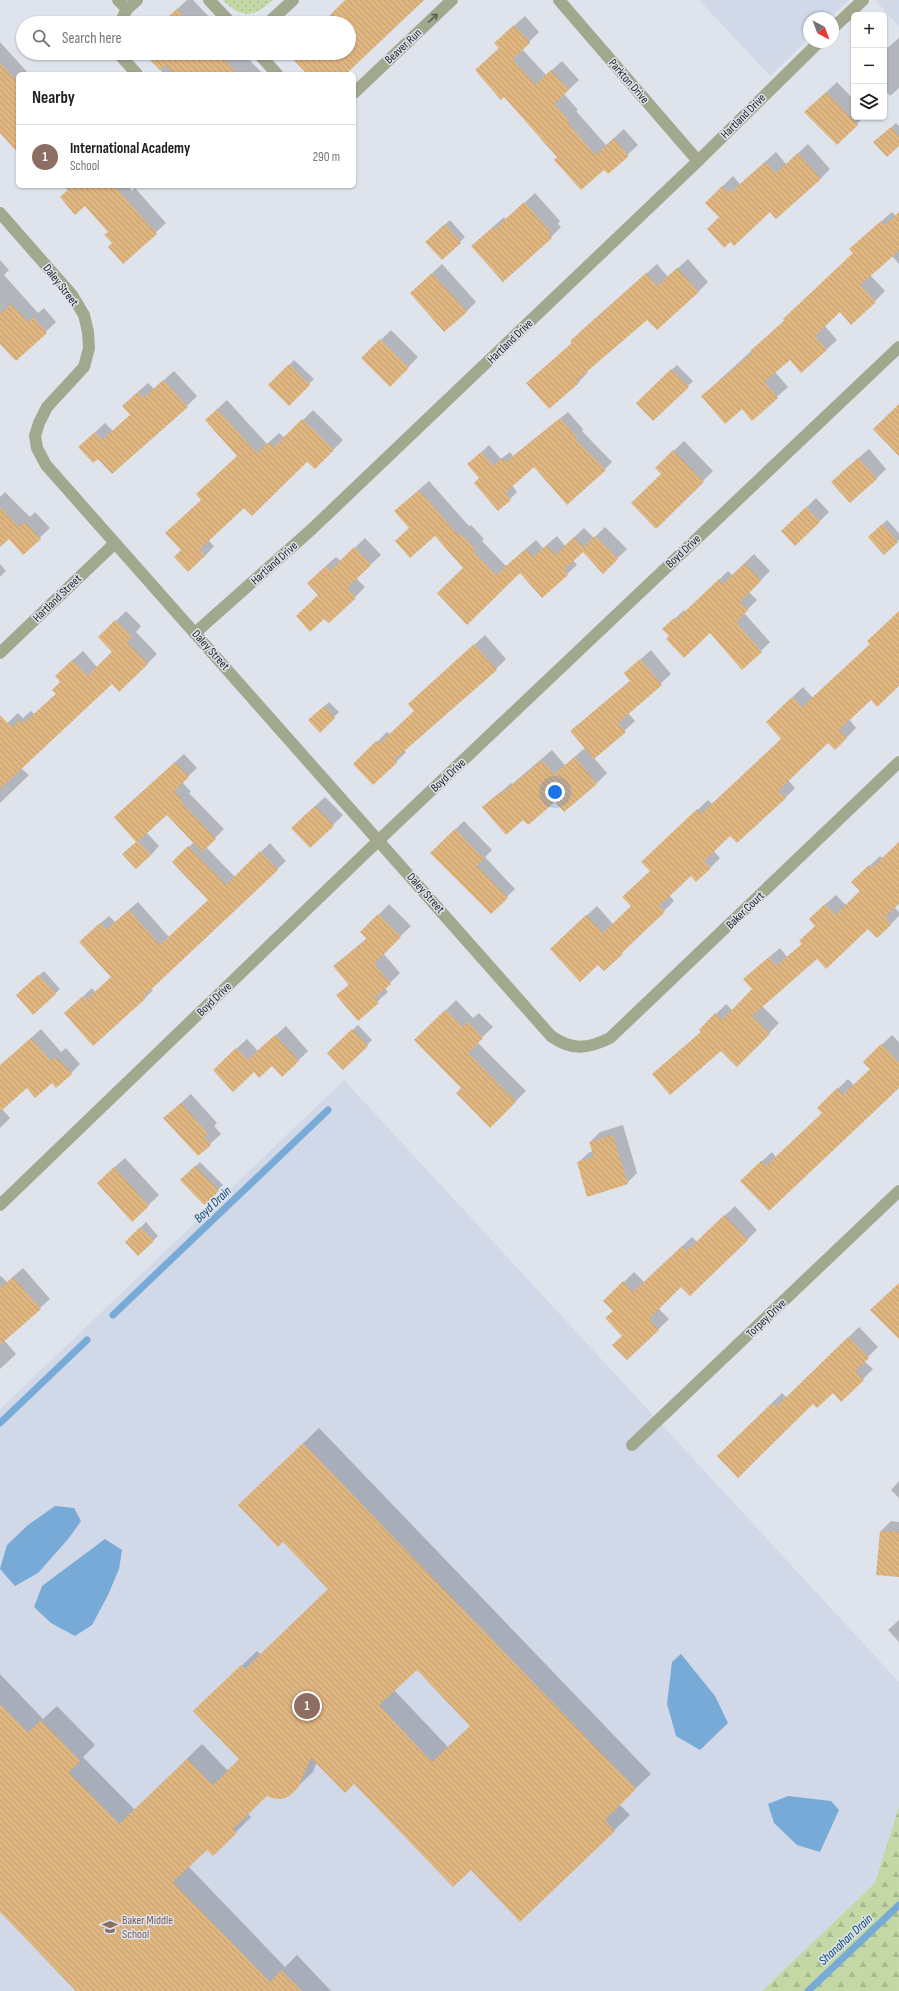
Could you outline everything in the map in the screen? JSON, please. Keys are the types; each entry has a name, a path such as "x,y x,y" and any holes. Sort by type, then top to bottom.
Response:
{"street":[{"path":"118,0 127,9"},
{"path":"124,16 127,9 137,0"},
{"path":"209,0 224,16"},
{"path":"276,16 293,0"},
{"name":"Beaver Run","path":"356,91 452,0"},
{"name":"Parkton Drive","path":"559,0 698,161"},
{"path":"839,22 863,0"},
{"name":"Hartland Drive","path":"195,633 312,529 698,161 813,48"},
{"path":"124,60 135,72"},
{"path":"264,60 275,72"},
{"name":"Daley Street","path":"0,213 72,295 84,315 88,332 89,348 84,367 47,407 39,423 35,436 37,448 46,465 114,544 379,840 551,1036 562,1043 585,1047"},
{"name":"Boyd Drive","path":"0,1205 379,840 899,347"},
{"name":"Hartland Street","path":"0,653 114,544"},
{"name":"Baker Court","path":"585,1047 598,1044 610,1038 626,1024 899,762"},
{"name":"Torpey Drive","path":"632,1445 899,1190"}],"shaded area":[{"path":"699,0 849,0 836,12 803,12 803,44 770,76"},
{"path":"875,0 899,0 899,27 887,12"},
{"path":"344,1080 899,1682 899,1991 0,1991 0,1409"}],"green space":[{"path":"223,0 273,0 260,10 248,14 236,11"},
{"path":"899,1807 899,1991 762,1991 875,1883"}],"water":[{"path":"55,1506 74,1508 81,1521 69,1538 38,1573 15,1586 0,1569 7,1545 28,1525"},
{"path":"105,1539 122,1550 119,1569 108,1595 92,1625 75,1636 51,1623 34,1607 42,1586"},
{"path":"681,1654 715,1696 728,1723 700,1750 676,1736 667,1704 672,1662"},
{"path":"788,1796 831,1801 839,1810 820,1852 797,1845 774,1823 768,1804"}],"building":[{"path":"345,0 424,0 348,72 305,72 294,60 356,60 356,16 333,16 331,14"},
{"path":"177,9 184,16 169,16"},
{"path":"514,25 530,43 513,59 535,85 551,70 569,90 554,104 569,120 567,122 595,155 614,139 629,156 608,174 604,170 581,190 554,160 557,157 504,97 501,100 475,70 499,48 494,43"},
{"path":"150,60 225,60 236,72 173,72 166,65 160,70"},
{"path":"0,63 16,80 16,151 0,133"},
{"path":"826,92 851,118 851,120 853,120 858,125 837,145 804,112"},
{"path":"891,127 899,136 899,146 887,157 873,142"},
{"path":"798,153 821,179 776,219 770,212 734,246 730,242 724,248 707,229 719,217 705,203 722,186 730,193 765,162 776,173"},
{"path":"70,188 116,188 157,234 123,264 108,247 112,243 104,235 108,232 85,206 75,215 60,197"},
{"path":"524,202 551,232 548,234 552,238 503,282 471,246 493,227 495,229"},
{"path":"899,212 899,251 860,285 876,302 851,325 840,312 815,336 827,350 801,373 790,360 764,382 778,398 752,421 742,409 725,424 701,396 752,353 750,351 784,321 783,319 853,253 849,249 881,221 885,226"},
{"path":"445,224 461,243 442,260 425,242"},
{"path":"677,268 699,292 657,330 647,320 576,381 579,383 549,409 526,383 572,343 570,341 646,273 657,286"},
{"path":"432,273 467,312 444,332 410,293"},
{"path":"11,304 28,322 33,317 47,333 16,361 0,344 0,314"},
{"path":"380,339 409,368 390,387 361,358"},
{"path":"289,364 310,385 289,406 268,385"},
{"path":"671,369 689,387 653,421 636,403"},
{"path":"163,380 188,407 112,474 98,459 93,463 78,447 95,432 102,440 130,415 122,406 138,392 144,398"},
{"path":"899,404 899,456 873,429"},
{"path":"217,409 257,453 269,442 274,447 302,419 334,450 315,469 307,462 252,516 244,508 199,550 205,556 188,572 174,557 181,550 165,533 201,500 196,494 237,456 205,420"},
{"path":"560,418 577,437 575,439 606,470 567,505 534,467 505,493 511,500 498,511 474,483 479,478 467,464 481,452 493,466 502,458 506,462"},
{"path":"673,450 704,482 656,529 631,503 661,474 655,468"},
{"path":"858,458 877,479 850,503 831,482"},
{"path":"419,490 459,536 461,534 475,549 473,551 496,575 526,549 533,557 547,545 555,555 574,537 583,547 595,536 618,559 603,574 583,552 564,570 568,575 542,598 520,573 467,625 437,593 463,568 435,536 410,558 395,541 409,528 394,511"},
{"path":"0,507 19,527 25,522 41,539 23,555 9,539 0,547"},
{"path":"806,507 820,522 795,546 781,531"},
{"path":"882,524 898,542 884,555 868,537"},
{"path":"354,547 371,565 347,588 356,598 329,623 324,619 310,632 296,616 318,595 307,583 326,566 330,571"},
{"path":"745,563 761,581 740,602 748,610 736,622 762,652 742,670 710,633 684,658 666,639 669,636 662,629 674,618 676,620 719,579 723,584"},
{"path":"899,611 899,686 877,707 871,700 839,730 847,738 835,750 828,743 778,791 786,798 737,843 730,836 704,861 711,868 696,882 691,876 659,906 665,912 621,953 623,954 604,971 598,965 580,982 550,949 586,915 603,933 631,906 622,897 650,871 641,862 697,809 701,814 781,739 766,722 792,697 802,707 870,644 867,641"},
{"path":"115,620 132,637 127,642 148,664 119,692 112,684 0,789 0,715 12,727 20,720 24,723 56,694 52,690 60,682 55,676 72,660 87,676 112,652 98,637"},
{"path":"474,644 497,670 394,760 397,763 373,785 353,764 376,741 379,744 414,711 408,704"},
{"path":"640,659 662,685 618,723 626,732 594,759 570,731 630,681 624,673"},
{"path":"324,706 335,718 320,733 308,720"},
{"path":"575,757 597,784 564,812 555,802 528,825 523,820 506,835 482,807 500,792 501,794 542,760 554,774"},
{"path":"175,762 189,777 174,791 183,801 181,802 216,839 202,852 167,815 138,841 151,855 136,869 122,854 136,842 114,817"},
{"path":"315,806 334,826 310,848 291,828"},
{"path":"455,829 484,859 477,866 508,898 491,914 430,853"},
{"path":"899,842 899,904 885,917 891,925 877,938 868,929 826,969 817,959 752,1016 770,1034 737,1067 721,1051 670,1095 652,1074 701,1032 699,1030 715,1013 722,1020 752,989 743,979 769,957 776,966 802,944 799,941 815,926 809,919 825,904 835,915 860,891 851,882 869,865 872,868"},
{"path":"188,846 226,885 260,851 278,870 143,997 145,999 93,1046 64,1013 83,996 86,1000 111,977 79,942 100,923 106,930 129,910 160,945 208,900 172,862"},
{"path":"378,914 401,937 374,964 391,984 374,998 379,1003 358,1021 336,995 349,985 333,966 367,939 360,932"},
{"path":"38,975 56,994 33,1015 16,995"},
{"path":"445,1010 463,1027 468,1022 483,1038 468,1053 516,1102 490,1128 456,1093 461,1088 414,1040"},
{"path":"352,1029 368,1046 343,1070 327,1053"},
{"path":"275,1035 299,1061 282,1077 272,1066 259,1078 254,1072 233,1092 213,1070 236,1048 247,1060"},
{"path":"31,1038 51,1061 56,1057 72,1074 56,1088 52,1083 35,1098 27,1088 0,1112 0,1065"},
{"path":"881,1044 899,1062 899,1088 769,1211 740,1181 761,1161 766,1166 822,1113 817,1108 837,1088 843,1095 870,1069 863,1062"},
{"path":"181,1103 208,1134 204,1137 211,1145 198,1156 163,1118"},
{"path":"613,1135 628,1184 587,1197 577,1162 594,1157 589,1142"},
{"path":"195,1166 219,1191 204,1205 180,1180"},
{"path":"114,1167 149,1206 132,1222 97,1183"},
{"path":"724,1215 748,1240 690,1296 681,1287 649,1319 659,1330 627,1360 612,1345 622,1336 605,1318 613,1311 603,1301 623,1281 633,1292 682,1246 687,1251"},
{"path":"140,1227 154,1241 138,1256 125,1242"},
{"path":"13,1277 41,1309 0,1345 0,1288"},
{"path":"899,1283 899,1339 870,1310"},
{"path":"848,1337 869,1358 855,1371 864,1380 841,1402 833,1393 817,1408 813,1404 738,1478 717,1456 772,1403 776,1407"},
{"path":"303,1443 636,1789 605,1820 615,1831 520,1922 471,1870 453,1887 354,1784 345,1793 311,1758 298,1788 289,1796 282,1799 267,1796 233,1829 237,1833 213,1856 207,1850 173,1882 270,1982 281,1970 302,1991 76,1991 0,1912 0,1704 28,1733 41,1720 80,1761 69,1772 119,1824 187,1759 213,1785 239,1759 193,1711 241,1665 245,1669 328,1589 283,1542 278,1547 238,1505","holes":["417,1670 470,1726 432,1762 379,1705"]},
{"path":"880,1531 899,1532 899,1577 876,1575"}],"waterway":[{"name":"Boyd Drain","path":"113,1315 328,1110"},
{"name":"Boyd Drain","path":"0,1423 87,1340"},
{"name":"Shanahan Drain","path":"808,1991 899,1905"}],"place":[{"name":"International Academy","path":"307,1706"},
{"name":"Baker Middle School","path":"110,1927"}]}
